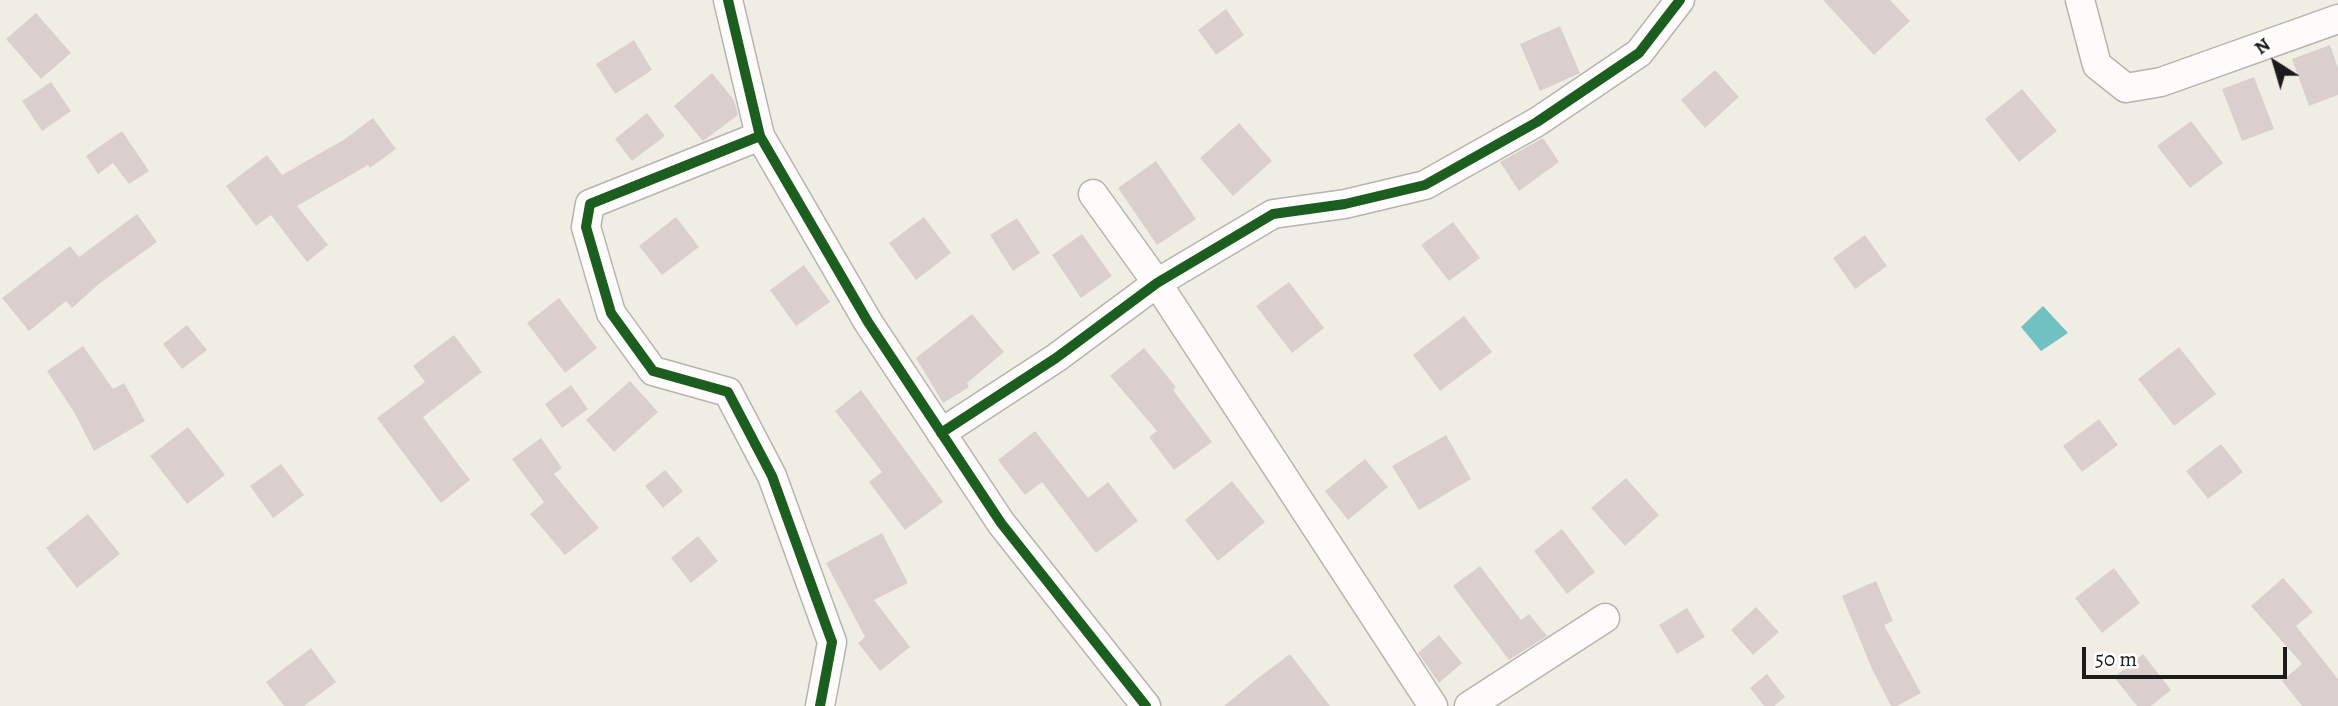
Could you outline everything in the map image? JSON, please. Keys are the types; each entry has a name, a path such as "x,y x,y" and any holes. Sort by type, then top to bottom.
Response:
{"street":[{"path":"728,0 760,136 868,322 1001,523 1146,706"},
{"path":"941,433 1056,358 1157,284 1273,214 1345,204 1424,185 1537,122 1639,52 1680,0"},
{"path":"2080,0 2096,65 2126,88 2161,82 2338,19"},
{"path":"760,136 590,204 586,227 611,313 653,371 728,392 772,476 832,642 820,706"},
{"path":"1093,194 1157,284 1433,706"},
{"path":"1469,706 1605,618"}],"water":[{"path":"2043,306 2068,333 2041,351 2021,327"}],"building":[{"path":"1823,0 1890,0 1910,21 1874,55"},
{"path":"1226,9 1244,35 1216,55 1198,30"},
{"path":"36,13 71,53 41,79 6,39"},
{"path":"1560,26 1580,73 1540,91 1520,44"},
{"path":"634,40 652,70 615,94 596,64"},
{"path":"2330,45 2338,68 2338,95 2309,106 2292,59"},
{"path":"1715,70 1739,97 1705,128 1681,100"},
{"path":"712,73 734,100 738,115 703,141 674,106"},
{"path":"2254,77 2274,129 2242,141 2222,89"},
{"path":"51,82 71,111 42,131 22,101"},
{"path":"2022,89 2057,131 2019,162 1985,119"},
{"path":"647,113 665,136 632,161 615,139"},
{"path":"373,118 396,149 370,168 368,165 297,206 328,245 307,262 271,215 256,226 226,186 267,155 282,175 345,139"},
{"path":"2191,121 2223,163 2190,188 2157,146"},
{"path":"1239,123 1272,161 1233,196 1200,158"},
{"path":"122,131 149,171 129,184 113,163 98,174 86,156"},
{"path":"1543,138 1559,162 1519,191 1500,162"},
{"path":"1156,161 1196,219 1157,245 1118,188"},
{"path":"137,214 157,242 100,283 72,308 66,301 29,331 2,298 70,246 79,257"},
{"path":"676,217 699,247 662,275 639,246"},
{"path":"924,217 951,253 916,280 889,243"},
{"path":"1017,218 1040,253 1013,271 990,235"},
{"path":"1453,222 1480,258 1449,281 1421,245"},
{"path":"1082,234 1112,276 1081,298 1052,255"},
{"path":"1865,235 1887,266 1855,289 1833,258"},
{"path":"804,265 830,302 796,326 770,290"},
{"path":"1289,282 1324,328 1292,353 1256,306"},
{"path":"559,298 597,348 565,373 527,323"},
{"path":"972,314 1004,352 967,383 969,387 943,403 916,358"},
{"path":"1464,316 1492,352 1440,391 1413,355"},
{"path":"187,325 207,350 182,369 163,344"},
{"path":"454,335 482,372 423,417 470,480 441,503 377,418 425,382 413,366"},
{"path":"83,346 113,389 124,383 145,421 94,451 74,412 47,371"},
{"path":"2179,347 2216,394 2174,426 2138,379"},
{"path":"1144,348 1176,387 1173,390 1212,442 1174,470 1149,437 1157,431 1110,376"},
{"path":"630,381 658,412 614,452 586,420"},
{"path":"571,385 588,409 562,428 545,404"},
{"path":"861,390 943,502 905,530 869,482 882,472 835,411"},
{"path":"2099,419 2118,445 2082,472 2063,446"},
{"path":"188,427 225,475 187,504 150,456"},
{"path":"1035,431 1088,498 1108,482 1138,521 1096,553 1042,482 1025,495 998,460"},
{"path":"1446,435 1471,479 1419,510 1392,466"},
{"path":"541,438 562,468 554,474 599,528 565,555 530,514 544,502 512,459"},
{"path":"2221,444 2243,472 2208,499 2186,471"},
{"path":"1365,459 1388,487 1348,520 1325,491"},
{"path":"281,464 304,495 273,518 250,486"},
{"path":"665,470 683,491 663,508 645,486"},
{"path":"1626,478 1659,515 1625,546 1591,508"},
{"path":"1232,481 1265,522 1218,561 1185,520"},
{"path":"88,514 120,554 77,588 46,548"},
{"path":"1562,529 1595,572 1567,594 1534,551"},
{"path":"882,533 908,583 874,600 910,647 880,671 858,643 865,637 826,563"},
{"path":"698,536 718,561 691,583 671,558"},
{"path":"1480,566 1521,620 1529,614 1547,636 1509,660 1453,586"},
{"path":"2114,568 2140,603 2102,633 2075,598"},
{"path":"2283,578 2313,612 2296,626 2338,679 2338,706 2302,706 2282,681 2302,664 2251,606"},
{"path":"1876,581 1893,621 1884,625 1921,693 1897,706 1891,706 1872,669 1842,596"},
{"path":"1756,607 1779,632 1753,655 1731,630"},
{"path":"1687,608 1705,637 1677,654 1659,625"},
{"path":"1439,635 1462,663 1439,683 1418,653"},
{"path":"311,648 336,682 304,706 284,706 266,682"},
{"path":"1290,654 1330,706 1224,706 1258,678"},
{"path":"2143,654 2171,690 2151,706 2137,706 2114,677"},
{"path":"1767,674 1785,697 1774,706 1764,706 1750,688"}],"cycle path":[{"path":"728,0 760,136 868,322 1001,523 1146,706"},
{"path":"941,433 1056,358 1157,283 1273,214 1345,204 1425,185 1537,122 1639,53 1680,0"},
{"path":"760,136 590,204 586,227 611,313 653,371 728,392 772,476 832,642 820,706"}]}
